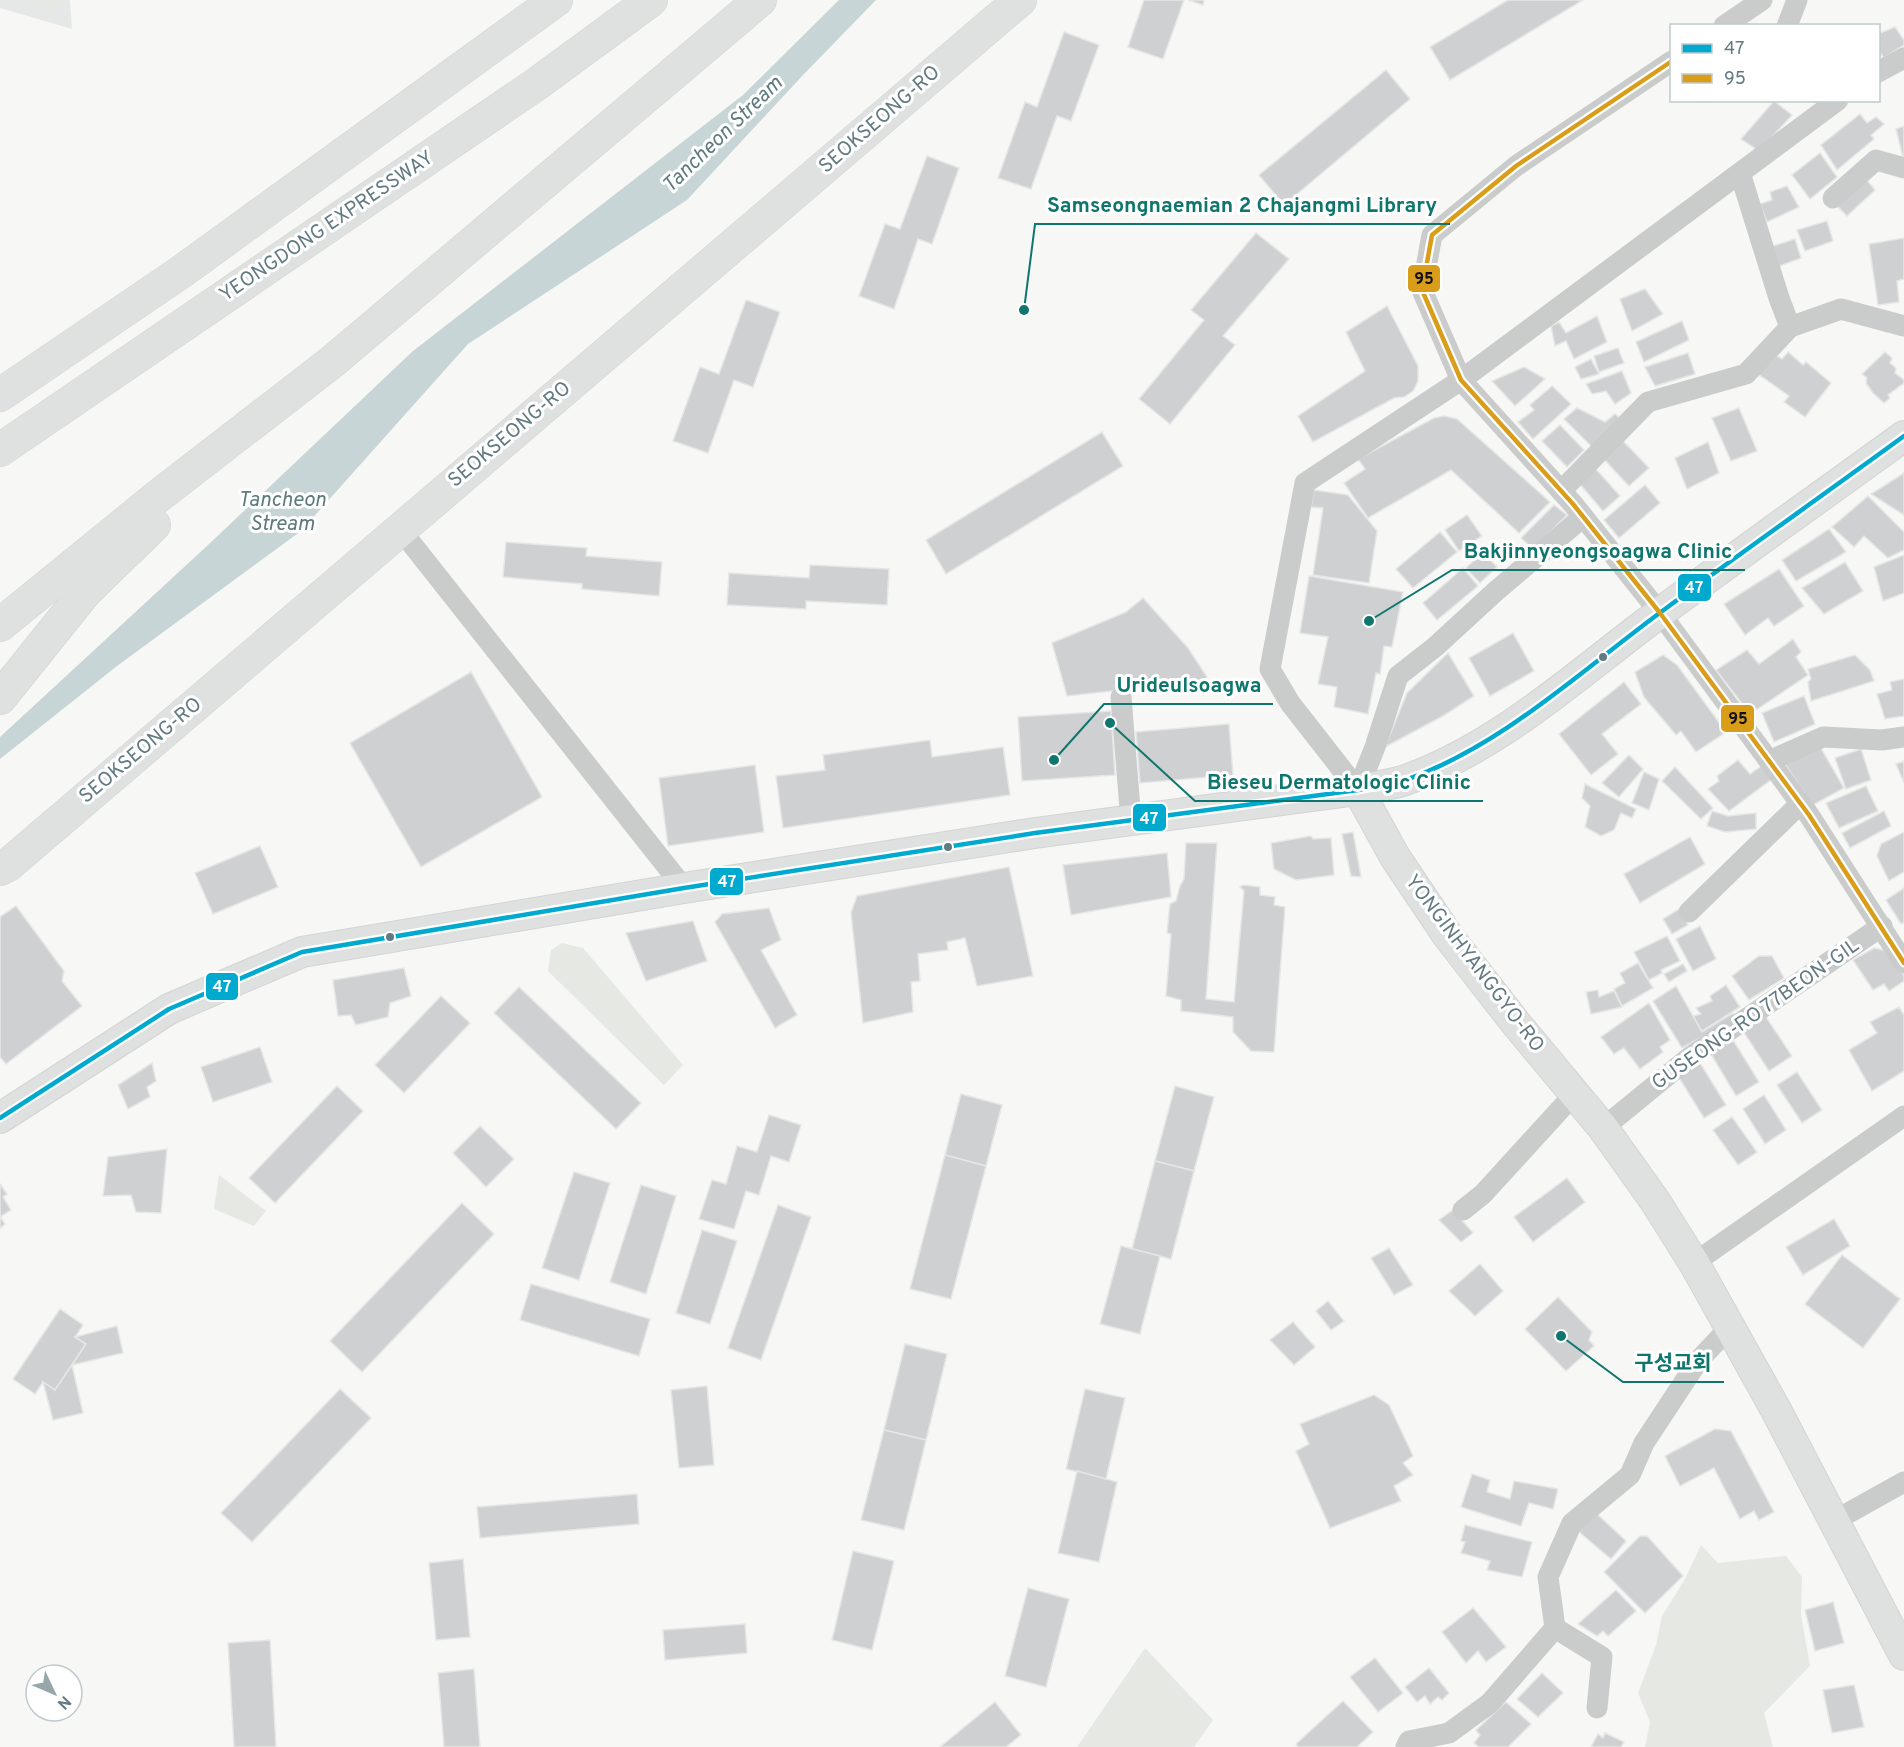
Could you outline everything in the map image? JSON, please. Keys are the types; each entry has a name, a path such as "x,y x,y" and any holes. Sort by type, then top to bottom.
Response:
{"highway":[{"path":"0,395 181,272 556,0"},
{"name":"YEONGDONG EXPRESSWAY","path":"0,450 538,83 651,0"},
{"path":"0,626 156,498 333,361 760,0"},
{"name":"SEOKSEONG-RO","path":"2,868 1020,0"},
{"path":"0,698 85,592 164,515 263,440 333,361"}],"main road":[{"path":"0,1118 169,1009 303,952 684,888 1035,834 1358,790 1400,782 1469,751 1529,712 1660,613 1904,436"},
{"name":"YONGINHYANGGYO-RO","path":"1358,790 1395,857 1448,936 1514,1021 1603,1128 1655,1201 1694,1263 1730,1327 1904,1655"}],"street":[{"path":"1727,24 1762,0"},
{"path":"1788,24 1797,0"},
{"path":"1880,71 1904,58"},
{"name":"GUSEONG-RO 77BEON-GIL","path":"1670,62 1516,166 1432,236 1422,290 1461,380 1561,491 1660,613 1800,804 1882,926 1904,963"},
{"path":"1358,790 1290,703 1270,669 1305,483 1461,380 1835,102"},
{"path":"1833,198 1876,160 1904,168"},
{"path":"1740,173 1790,327"},
{"path":"1561,491 1648,402 1746,374 1790,327 1841,309 1904,326"},
{"path":"1358,790 1375,747 1398,676 1435,647 1496,591 1583,517"},
{"path":"400,529 684,888"},
{"path":"1121,698 1131,821"},
{"path":"1769,761 1823,737 1882,740 1904,737"},
{"path":"1689,912 1800,804"},
{"name":"GUSEONG-RO 77BEON-GIL","path":"1603,1128 1690,1057 1882,926"},
{"path":"1463,1210 1483,1194 1567,1102 1574,1091"},
{"path":"1694,1263 1904,1116"},
{"path":"1406,1747 1409,1741 1449,1733 1490,1703 1555,1628 1548,1578 1572,1523 1630,1475 1644,1443 1698,1361 1730,1327"},
{"path":"1834,1521 1904,1482"},
{"path":"1555,1628 1602,1657 1598,1708"}],"shaded area":[{"path":"0,0 70,0 72,29 0,8"},
{"path":"21,0 55,0 55,10"},
{"path":"562,943 583,948 683,1065 664,1085 548,971 551,950"},
{"path":"219,1175 266,1211 254,1226 214,1209"},
{"path":"1701,1545 1718,1563 1786,1556 1802,1577 1801,1614 1810,1666 1764,1713 1773,1747 1645,1747 1650,1722 1638,1693 1656,1645 1662,1616 1685,1579"},
{"path":"1145,1648 1213,1720 1194,1747 1077,1747"}],"water":[{"name":"Tancheon Stream","path":"839,0 876,0 687,200 468,344 301,531 117,666 0,759 0,737 413,351 743,95"}],"building":[{"path":"1144,0 1184,0 1163,59 1128,47"},
{"path":"1188,0 1204,0 1203,5"},
{"path":"1508,0 1583,0 1450,80 1430,47"},
{"path":"1895,27 1904,40 1904,45 1884,58 1880,53 1880,33"},
{"path":"1064,32 1099,45 1071,121 1057,116 1031,189 998,178 1025,102 1037,107"},
{"path":"1386,70 1410,99 1284,205 1259,175"},
{"path":"1773,102 1792,115 1759,151 1741,139"},
{"path":"1860,114 1867,123 1876,117 1884,124 1871,135 1874,139 1837,170 1821,145"},
{"path":"1904,126 1904,161 1896,129"},
{"path":"1820,153 1837,177 1810,199 1792,175"},
{"path":"927,156 959,168 932,244 918,239 894,309 859,296 885,224 900,229"},
{"path":"1864,177 1875,190 1847,216 1834,203"},
{"path":"1787,186 1799,207 1767,222 1760,204 1772,200 1770,192"},
{"path":"1827,221 1833,241 1805,251 1797,230"},
{"path":"1256,233 1289,259 1223,336 1235,345 1170,424 1139,399 1204,320 1191,310"},
{"path":"1904,238 1904,279 1897,281 1899,302 1878,305 1869,244"},
{"path":"1795,239 1801,258 1777,267 1770,247"},
{"path":"1645,289 1663,314 1632,331 1620,299"},
{"path":"746,300 780,312 753,387 734,380 708,453 673,441 700,367 719,374"},
{"path":"1387,306 1418,366 1418,381 1413,391 1404,397 1394,398 1313,442 1298,416 1365,371 1346,332"},
{"path":"1597,316 1607,342 1574,359 1566,341 1555,346 1551,326 1559,322 1566,333"},
{"path":"1682,321 1689,340 1644,362 1636,342"},
{"path":"1618,348 1624,363 1599,372 1594,356"},
{"path":"1788,352 1803,365 1806,362 1831,383 1805,417 1784,402 1789,396 1758,374 1774,354 1782,359"},
{"path":"1885,352 1892,358 1890,363 1896,368 1895,373 1904,380 1904,383 1888,395 1890,398 1884,403 1873,393 1866,383 1867,378 1862,374"},
{"path":"1688,353 1695,374 1655,386 1645,367"},
{"path":"1591,359 1599,374 1581,379 1575,367"},
{"path":"1524,367 1545,379 1515,406 1492,381"},
{"path":"1622,371 1631,393 1615,404 1606,391 1592,394 1586,384"},
{"path":"1552,386 1571,404 1533,439 1518,422 1534,410 1530,405"},
{"path":"1577,408 1605,422 1615,414 1624,422 1595,450 1564,419"},
{"path":"1739,408 1757,451 1731,461 1712,418"},
{"path":"1444,416 1457,419 1550,502 1519,533 1451,470 1368,518 1344,483 1365,469 1358,459 1434,418"},
{"path":"1560,425 1584,450 1567,467 1542,441"},
{"path":"1102,432 1123,466 946,574 926,540"},
{"path":"1622,440 1649,468 1629,486 1601,456"},
{"path":"1708,442 1719,473 1687,489 1675,458"},
{"path":"1595,468 1620,496 1603,511 1578,482"},
{"path":"1904,473 1904,515 1871,494"},
{"path":"1645,485 1660,503 1619,538 1604,520"},
{"path":"1314,490 1348,495 1377,531 1369,583 1313,575 1323,508 1311,507"},
{"path":"1868,496 1904,532 1904,550 1888,558 1864,536 1854,547 1832,527"},
{"path":"1554,505 1567,515 1533,549 1521,538"},
{"path":"1467,515 1482,536 1459,551 1445,530"},
{"path":"1829,529 1846,552 1796,581 1782,560"},
{"path":"1440,532 1457,552 1413,588 1396,569"},
{"path":"506,542 587,548 586,556 662,562 659,596 582,589 582,584 503,577"},
{"path":"1483,552 1497,567 1480,583 1466,568"},
{"path":"1904,555 1904,593 1883,601 1874,567"},
{"path":"1845,562 1863,591 1824,614 1802,588"},
{"path":"810,565 889,569 887,605 806,601 806,609 727,605 729,573 809,578"},
{"path":"1463,568 1478,586 1437,620 1423,603"},
{"path":"1779,569 1804,606 1774,626 1768,618 1745,635 1724,604"},
{"path":"1309,576 1403,592 1392,647 1384,646 1380,674 1376,673 1368,714 1334,707 1337,687 1318,684 1328,637 1300,633"},
{"path":"1143,598 1188,648 1207,677 1200,690 1166,685 1067,696 1052,643 1126,612"},
{"path":"1513,633 1534,671 1490,696 1469,658"},
{"path":"1793,639 1801,652 1796,657 1808,675 1750,714 1716,670 1747,650 1759,664"},
{"path":"1448,653 1474,696 1443,716 1385,747 1407,693"},
{"path":"1663,655 1677,665 1726,732 1696,752 1681,731 1676,735 1644,697 1635,672"},
{"path":"1855,655 1870,670 1874,681 1811,701 1808,682 1811,679 1808,669"},
{"path":"471,672 542,797 421,867 350,743"},
{"path":"1904,679 1904,716 1885,719 1877,694 1892,690 1890,682"},
{"path":"1624,682 1641,704 1602,734 1618,754 1591,775 1559,734"},
{"path":"1804,696 1815,724 1774,742 1762,713"},
{"path":"1111,711 1115,775 1022,781 1018,717"},
{"path":"1229,724 1233,775 1140,783 1136,732"},
{"path":"930,740 932,757 1003,747 1010,795 783,828 776,776 825,770 823,755"},
{"path":"1819,745 1844,788 1813,805 1785,764"},
{"path":"1861,749 1871,780 1846,789 1835,758"},
{"path":"1629,755 1643,769 1619,797 1602,783"},
{"path":"1738,760 1750,774 1763,765 1772,779 1729,811 1708,789 1719,781 1717,776"},
{"path":"1904,761 1904,783 1896,764"},
{"path":"755,765 764,832 668,846 659,778"},
{"path":"1675,767 1713,808 1701,819 1662,781"},
{"path":"1644,772 1659,779 1649,810 1632,803"},
{"path":"1585,784 1636,809 1632,818 1621,813 1614,830 1601,836 1585,827 1590,806 1582,798"},
{"path":"1866,786 1878,811 1839,828 1826,803"},
{"path":"1712,811 1728,816 1756,813 1756,829 1725,832 1707,826"},
{"path":"1884,811 1891,826 1850,848 1842,833"},
{"path":"1353,832 1361,877 1351,876 1342,834"},
{"path":"1904,832 1904,872 1889,881 1877,856 1881,844"},
{"path":"1311,836 1313,839 1331,838 1334,875 1296,880 1274,869 1271,843"},
{"path":"1690,837 1705,864 1640,903 1624,874"},
{"path":"1186,843 1217,843 1206,999 1234,1002 1244,891 1240,887 1243,885 1260,887 1260,895 1275,897 1274,905 1285,907 1274,1052 1251,1051 1233,1032 1233,1017 1181,1011 1181,1000 1166,996 1171,934 1167,933 1170,904 1176,901 1184,879"},
{"path":"260,846 278,887 213,914 195,873"},
{"path":"1167,853 1171,897 1071,915 1063,865"},
{"path":"1009,867 1033,976 977,986 965,938 947,942 948,950 918,954 920,981 911,982 913,1012 863,1023 851,913 857,896"},
{"path":"1904,888 1904,922 1901,924 1886,900"},
{"path":"16,906 64,971 62,981 82,1006 6,1064 0,1057 0,917"},
{"path":"769,908 781,940 761,950 797,1015 775,1028 715,922 722,914"},
{"path":"1679,909 1688,925 1672,934 1663,919"},
{"path":"693,921 707,961 646,981 626,933"},
{"path":"1700,926 1716,959 1693,971 1676,939"},
{"path":"1667,936 1680,961 1661,970 1662,973 1649,980 1634,952"},
{"path":"1874,948 1887,951 1904,976 1904,981 1889,991 1884,984 1873,990 1853,960"},
{"path":"1759,956 1772,956 1784,978 1749,1000 1732,976"},
{"path":"1638,963 1653,988 1622,1006 1614,989 1625,983 1620,973"},
{"path":"1683,964 1687,971 1669,982 1664,974"},
{"path":"404,968 411,996 390,1003 388,1017 356,1025 351,1015 338,1016 333,980"},
{"path":"1726,985 1740,1007 1702,1031 1693,1016 1701,1014 1696,1008 1712,1001 1710,996"},
{"path":"1676,986 1702,1032 1733,1013 1736,1018 1682,1048 1653,1001"},
{"path":"519,987 641,1103 616,1129 494,1013"},
{"path":"1598,990 1599,997 1614,991 1622,1007 1591,1014 1586,992"},
{"path":"441,996 470,1023 404,1093 375,1065"},
{"path":"1649,1003 1670,1040 1660,1047 1663,1052 1640,1069 1624,1048 1614,1054 1601,1037"},
{"path":"1899,1007 1904,1015 1904,1071 1872,1091 1849,1050 1877,1033 1870,1022"},
{"path":"1766,1017 1792,1056 1769,1071 1743,1031"},
{"path":"1733,1040 1759,1082 1736,1096 1711,1054"},
{"path":"260,1047 272,1082 213,1102 201,1067"},
{"path":"152,1063 156,1081 147,1087 150,1097 128,1109 118,1085"},
{"path":"1700,1063 1726,1105 1704,1118 1678,1076"},
{"path":"1797,1072 1822,1110 1802,1123 1777,1085"},
{"path":"337,1086 363,1111 275,1203 249,1178"},
{"path":"1175,1086 1214,1097 1194,1171 1155,1161"},
{"path":"961,1094 1002,1105 986,1166 945,1155"},
{"path":"1764,1095 1786,1130 1765,1144 1743,1109"},
{"path":"769,1115 801,1125 789,1162 771,1156 759,1195 746,1191 734,1229 699,1219 712,1180 726,1184 737,1146 757,1152"},
{"path":"1732,1117 1757,1152 1738,1165 1713,1130"},
{"path":"480,1126 514,1159 486,1187 453,1153"},
{"path":"167,1149 161,1213 136,1212 131,1195 103,1196 108,1157"},
{"path":"945,1155 986,1166 951,1299 910,1289"},
{"path":"1155,1161 1194,1171 1171,1259 1132,1249"},
{"path":"574,1172 610,1183 579,1280 542,1268"},
{"path":"1567,1178 1585,1202 1533,1242 1514,1217"},
{"path":"0,1184 7,1194 3,1197 11,1210 0,1217"},
{"path":"641,1185 676,1196 646,1294 610,1282"},
{"path":"462,1203 494,1234 362,1372 330,1341"},
{"path":"778,1205 811,1217 761,1360 728,1348"},
{"path":"1453,1210 1473,1233 1461,1242 1439,1220"},
{"path":"0,1217 5,1224 0,1228"},
{"path":"1834,1219 1850,1246 1803,1275 1786,1247"},
{"path":"702,1230 737,1241 710,1324 676,1313"},
{"path":"1121,1246 1160,1256 1140,1334 1100,1324"},
{"path":"1389,1248 1413,1285 1394,1295 1371,1258"},
{"path":"1842,1255 1900,1299 1863,1348 1805,1304"},
{"path":"1480,1264 1503,1291 1475,1316 1449,1291"},
{"path":"531,1284 650,1319 639,1356 520,1320"},
{"path":"1558,1297 1592,1332 1589,1340 1594,1346 1566,1371 1525,1329"},
{"path":"1328,1301 1344,1321 1331,1330 1316,1311"},
{"path":"60,1309 83,1325 75,1337 86,1344 55,1390 43,1382 35,1394 13,1379"},
{"path":"1293,1322 1315,1347 1294,1365 1270,1340"},
{"path":"117,1326 123,1353 72,1365 86,1344 75,1337"},
{"path":"905,1344 947,1354 926,1440 884,1430"},
{"path":"72,1365 83,1413 53,1420 43,1382 55,1390"},
{"path":"707,1386 714,1465 679,1468 671,1390"},
{"path":"340,1389 371,1418 252,1542 221,1513"},
{"path":"1085,1389 1125,1398 1106,1479 1066,1469"},
{"path":"1374,1395 1389,1405 1413,1456 1403,1463 1413,1475 1394,1486 1401,1501 1330,1528 1296,1451 1309,1444 1300,1424"},
{"path":"1715,1429 1731,1431 1774,1512 1759,1520 1754,1511 1740,1519 1714,1468 1680,1486 1665,1456"},
{"path":"884,1430 926,1440 904,1530 861,1520"},
{"path":"1077,1471 1117,1482 1099,1562 1058,1553"},
{"path":"1472,1474 1490,1480 1487,1492 1510,1499 1514,1481 1558,1489 1553,1509 1529,1503 1521,1526 1461,1507"},
{"path":"637,1494 639,1524 480,1538 477,1507"},
{"path":"1596,1513 1626,1541 1611,1559 1578,1531"},
{"path":"1465,1525 1532,1542 1522,1577 1487,1570 1490,1561 1461,1553 1465,1542 1461,1541"},
{"path":"1640,1536 1647,1536 1683,1576 1645,1613 1604,1572"},
{"path":"853,1551 894,1561 872,1650 832,1640"},
{"path":"463,1559 470,1637 436,1640 429,1563"},
{"path":"1028,1588 1069,1599 1046,1687 1005,1676"},
{"path":"1616,1590 1636,1611 1608,1636 1603,1631 1597,1636 1578,1624"},
{"path":"1833,1602 1844,1643 1815,1651 1805,1610"},
{"path":"1473,1608 1506,1647 1486,1662 1478,1651 1466,1663 1442,1632"},
{"path":"745,1624 747,1653 665,1660 663,1630"},
{"path":"270,1640 276,1747 234,1747 228,1643"},
{"path":"1375,1658 1403,1693 1378,1712 1350,1677"},
{"path":"1429,1668 1449,1693 1442,1700 1438,1697 1430,1704 1425,1696 1417,1702 1405,1687"},
{"path":"474,1669 480,1747 444,1747 438,1673"},
{"path":"1542,1673 1563,1693 1538,1717 1517,1699"},
{"path":"1854,1685 1864,1727 1832,1733 1823,1690"},
{"path":"1343,1701 1373,1732 1357,1747 1298,1747 1296,1744"},
{"path":"995,1702 1021,1735 1006,1747 940,1747"},
{"path":"1506,1702 1531,1724 1508,1747 1479,1747 1474,1743 1480,1735 1476,1730"},
{"path":"1605,1733 1624,1742 1621,1747 1591,1747 1598,1734 1603,1738"}],"transit line":[{"name":"95","path":"1670,62 1516,166 1432,235 1422,290 1461,380 1573,504 1660,613 1809,815 1904,963"},
{"name":"47","path":"0,1118 169,1009 302,952 684,888 1035,833 1358,790 1403,781 1473,749 1538,707 1661,612 1904,436"}],"place":[{"name":"Samseongnaemian 2 Chajangmi Library","path":"1024,310"},
{"name":"Bakjinnyeongsoagwa Clinic","path":"1369,621"},
{"name":"Bieseu Dermatologic Clinic","path":"1110,723"},
{"name":"Urideulsoagwa","path":"1054,760"},
{"name":"구성교회","path":"1561,1336"}]}
